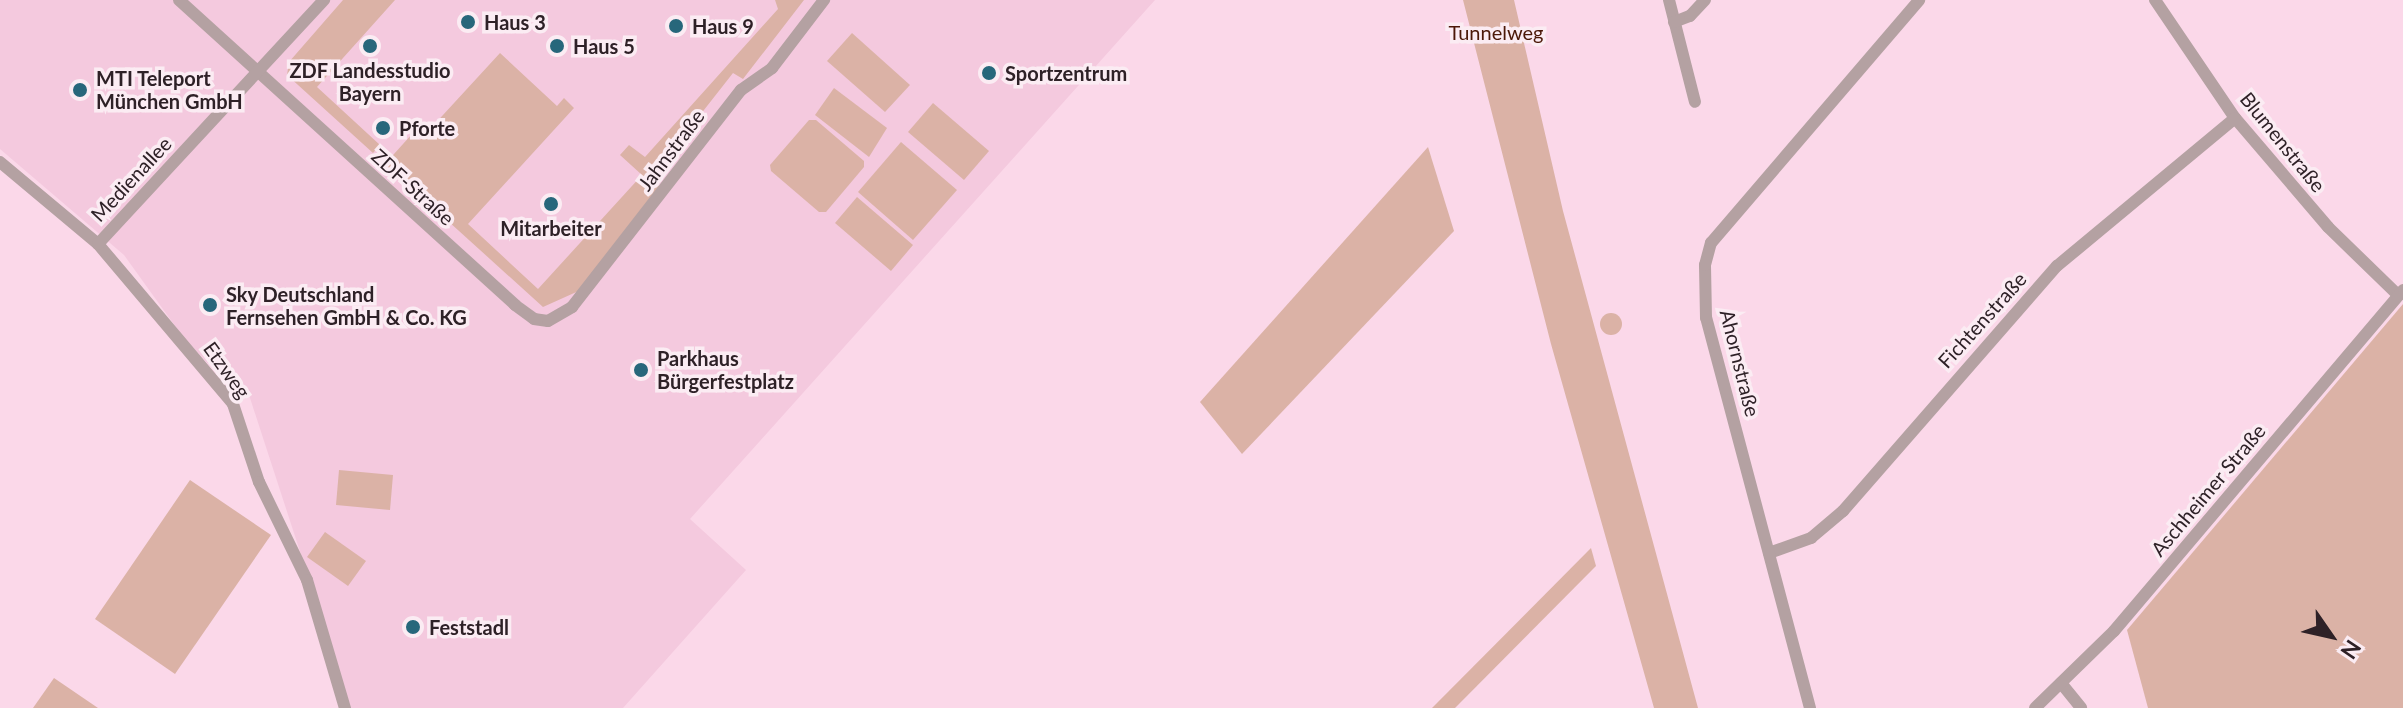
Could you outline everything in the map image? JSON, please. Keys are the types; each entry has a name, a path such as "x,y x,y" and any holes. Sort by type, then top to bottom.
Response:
{"street":[{"name":"ZDF-Straße","path":"179,0 515,305 534,319 548,321"},
{"name":"Medienallee","path":"98,244 324,0"},
{"name":"Jahnstraße","path":"548,321 572,307 741,90 772,68 824,0"},
{"path":"1669,0 1695,102"},
{"path":"1674,22 1690,16 1705,0"},
{"name":"Ahornstraße","path":"1810,708 1706,318 1705,265 1711,243 1919,0"},
{"name":"Blumenstraße","path":"2155,0 2235,118 2328,227 2400,293"},
{"name":"Fichtenstraße","path":"1769,553 1811,538 1843,511 2057,266 2235,118"},
{"name":"Etzweg","path":"0,162 98,244 233,404 259,482 307,580 345,708"},
{"name":"Aschheimer Straße","path":"2035,708 2193,541 2400,293"},
{"path":"2061,683 2081,708"}],"shaded area":[{"path":"0,0 1155,0 690,519 746,570 623,708 351,708 249,395 211,367 183,337 124,255 0,149"}],"green space":[{"path":"343,0 395,0 317,87 380,145 373,153 287,75 289,62"},
{"path":"775,0 804,0 743,79 733,73 649,180 661,187 583,289 543,307 385,164 412,134 420,140 500,53 557,106 564,98 574,108 468,224 538,289 642,175 620,155 629,145 645,157 778,9"},
{"name":"Tunnelweg","path":"1463,0 1514,0 1563,211 1698,708 1654,708 1551,344"},
{"path":"852,33 910,85 885,112 827,61"},
{"path":"834,88 887,128 869,157 815,115"},
{"path":"933,103 989,151 964,180 908,132"},
{"path":"809,120 816,120 864,161 864,167 826,212 819,212 771,171 770,165"},
{"path":"901,142 957,190 913,240 858,192"},
{"path":"1428,147 1454,231 1242,454 1200,402"},
{"path":"857,197 913,245 891,271 835,223"},
{"path":"2403,304 2403,708 2148,708 2127,630"},
{"path":"1611,313 1622,324 1611,335 1600,324"},
{"path":"339,470 393,475 390,510 336,505"},
{"path":"190,480 271,535 175,674 95,619"},
{"path":"325,532 366,561 348,586 307,557"},
{"path":"1591,548 1596,566 1455,708 1432,708"},
{"path":"54,678 98,708 33,708"}],"place":[{"name":"Haus 3","path":"468,22"},
{"name":"Haus 9","path":"676,26"},
{"name":"ZDF Landesstudio Bayern","path":"370,46"},
{"name":"Haus 5","path":"557,46"},
{"name":"Sportzentrum","path":"989,73"},
{"name":"MTI Teleport München GmbH","path":"80,90"},
{"name":"Pforte","path":"383,128"},
{"name":"Mitarbeiter","path":"551,204"},
{"name":"Sky Deutschland Fernsehen GmbH & Co. KG","path":"210,305"},
{"name":"Parkhaus Bürgerfestplatz","path":"641,370"},
{"name":"Feststadl","path":"413,627"}]}
